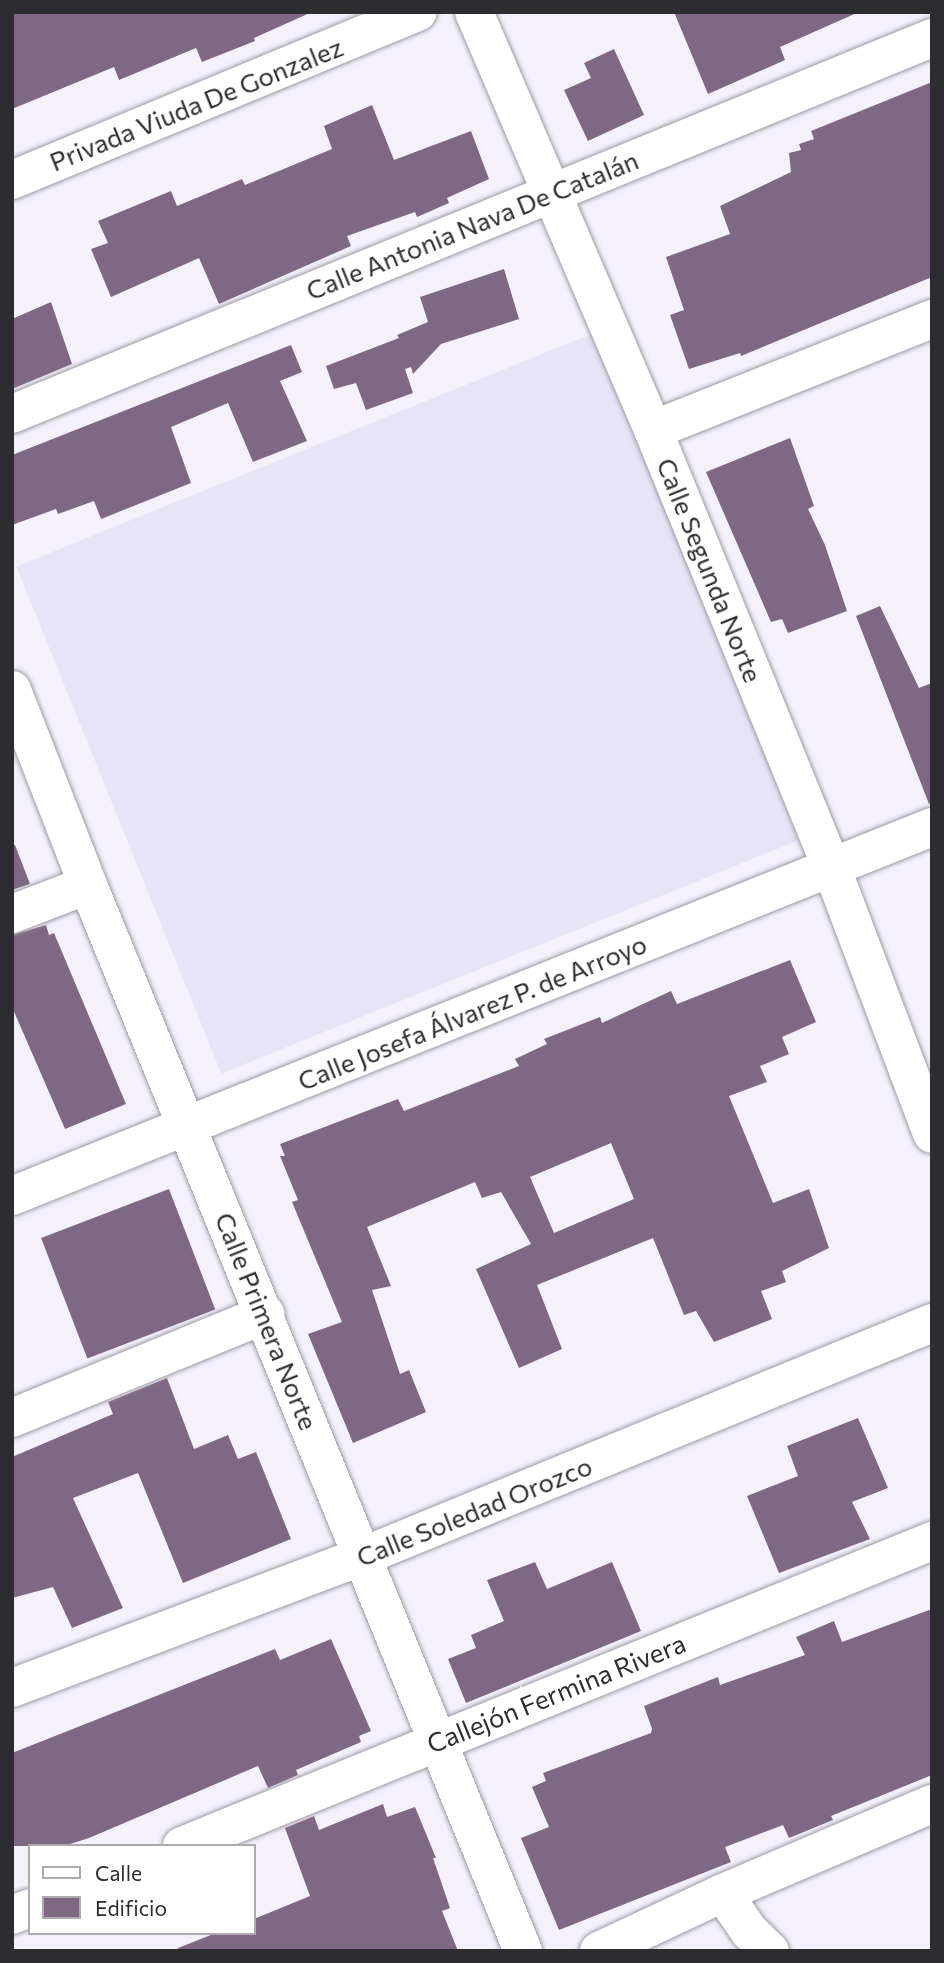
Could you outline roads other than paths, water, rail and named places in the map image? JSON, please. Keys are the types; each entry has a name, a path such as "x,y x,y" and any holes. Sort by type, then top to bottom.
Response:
{"street":[{"name":"Privada Viuda De Gonzalez","path":"12,180 418,12"},
{"name":"Calle Segunda Norte","path":"474,12 653,430 832,869 932,1134"},
{"name":"Calle Antonia Nava De Catalán","path":"12,414 932,38"},
{"path":"653,430 932,319"},
{"name":"Calle Primera Norte","path":"13,691 89,885 189,1125 361,1557 523,1951"},
{"name":"Calle Josefa Álvarez P. de Arroyo","path":"12,1196 932,827"},
{"path":"12,914 89,885"},
{"path":"12,1418 264,1314"},
{"name":"Calle Soledad Orozco","path":"12,1688 361,1557 932,1323"},
{"name":"Callejón Fermina Rivera","path":"187,1844 932,1541"},
{"path":"600,1951 723,1893 932,1804"},
{"path":"723,1893 749,1931 770,1951"}]}
